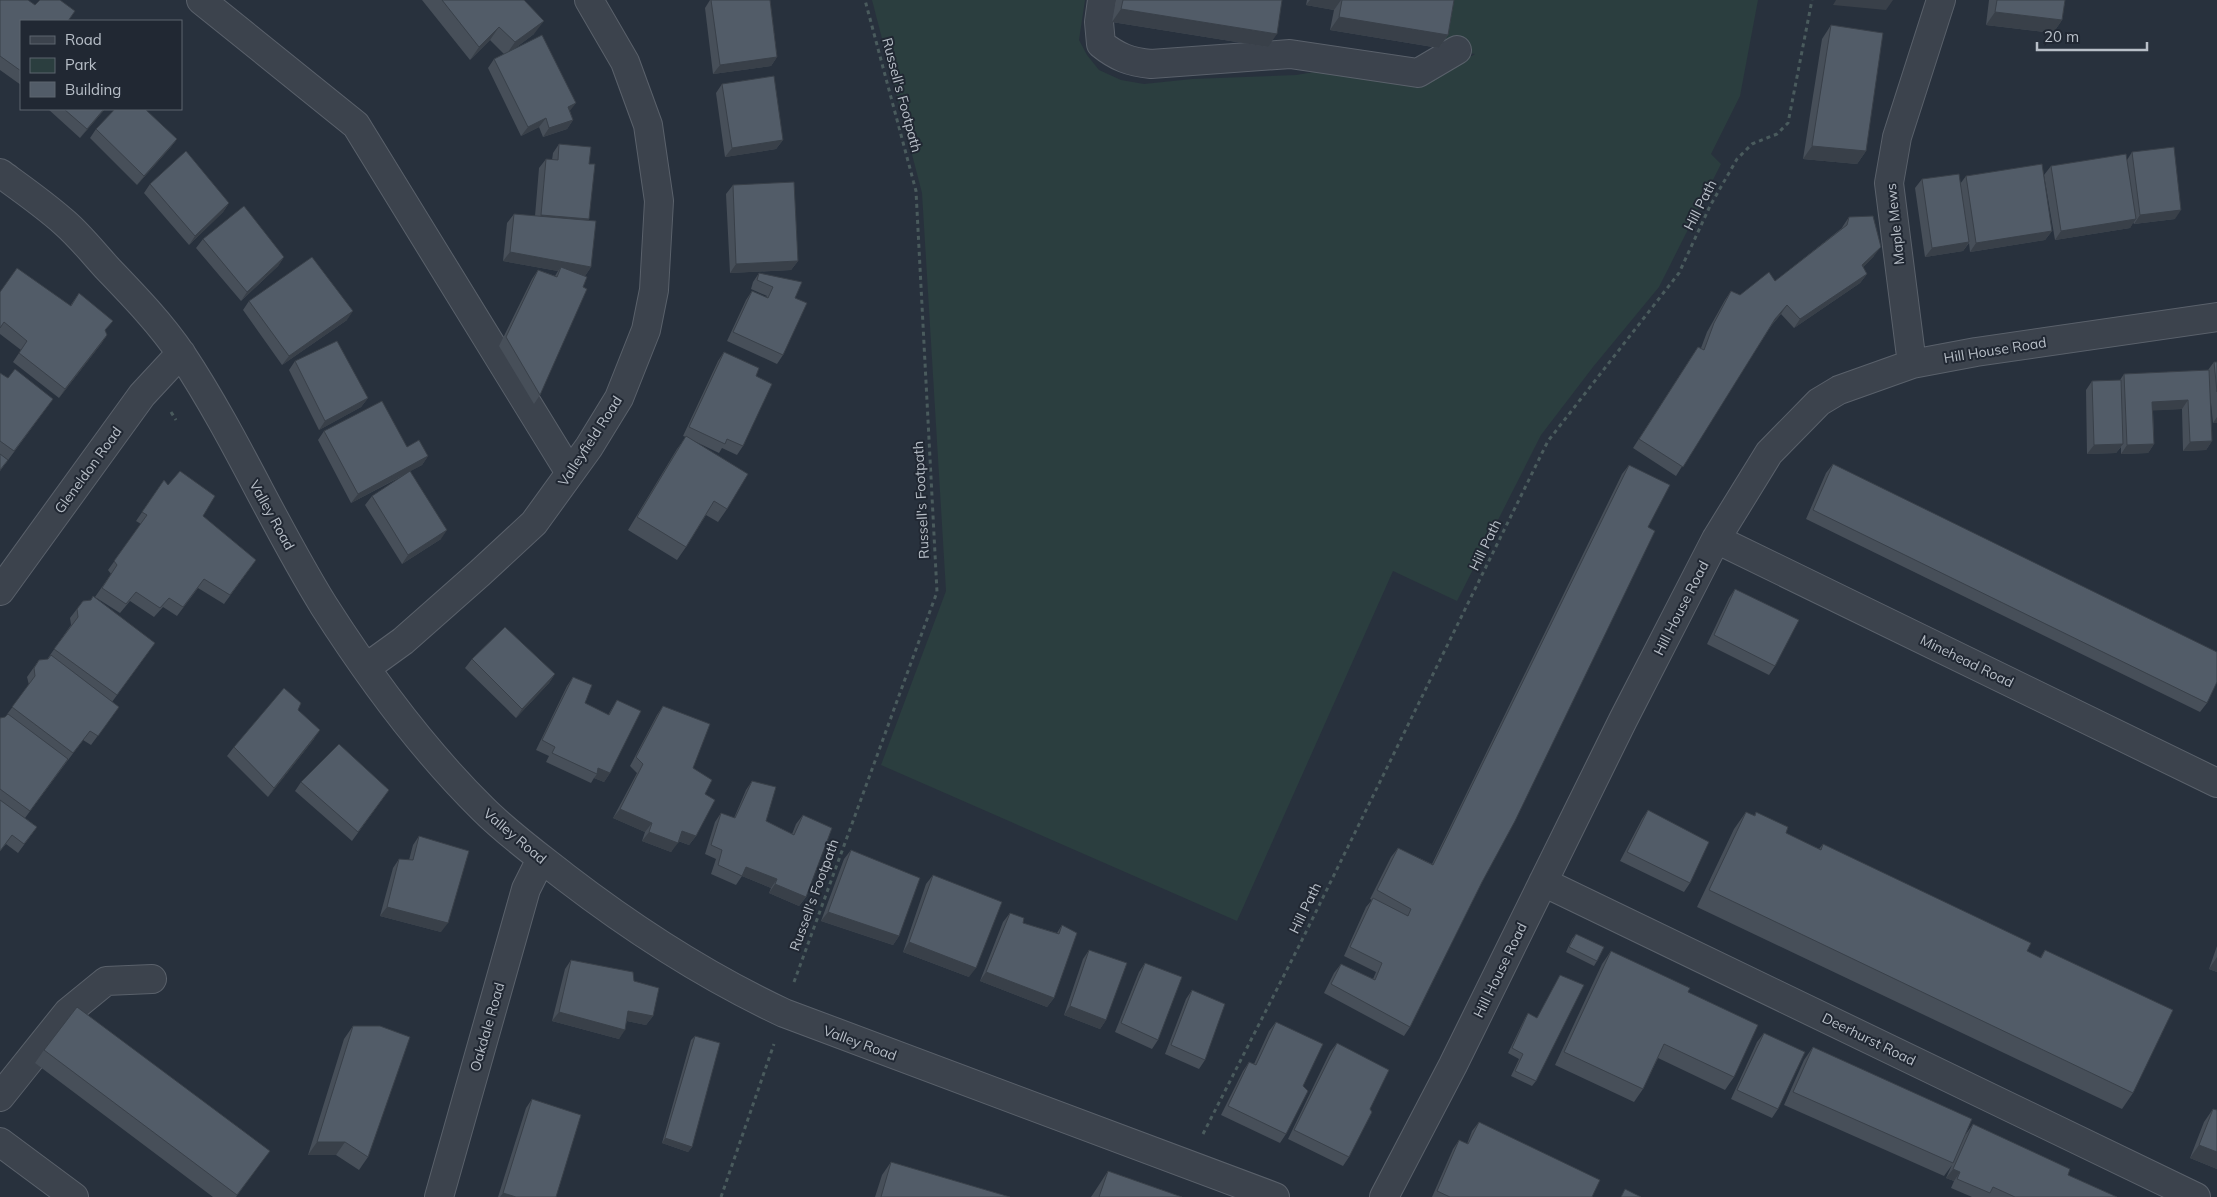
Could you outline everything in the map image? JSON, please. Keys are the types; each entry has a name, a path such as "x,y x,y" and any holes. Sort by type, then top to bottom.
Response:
{"street":[{"path":"201,0 356,125 570,473"},
{"name":"Valleyfield Road","path":"367,667 403,641 534,522 589,447 619,398 642,338 654,290 658,239 659,201 648,125 625,62 589,0"},
{"path":"1102,0 1099,22 1100,44 1115,56 1132,62 1151,64 1290,54 1418,73 1457,50"},
{"name":"Maple Mews","path":"1912,364 1889,183 1897,137 1941,0"},
{"name":"Valley Road","path":"0,172 66,224 151,316 180,353 211,402 269,510 324,605 367,667 418,738 449,773 484,810 541,859 641,934 730,987 776,1009 813,1025 1275,1197"},
{"name":"Hill House Road","path":"1384,1197 1453,1065 1716,539 1769,453 1818,402 1840,390 1912,364 1976,352 2217,317"},
{"name":"Gleneldon Road","path":"0,591 142,395 180,353"},
{"name":"Minehead Road","path":"1716,539 2217,783"},
{"name":"Oakdale Road","path":"439,1197 526,889 541,859"},
{"name":"Deerhurst Road","path":"1543,882 2196,1197"},
{"path":"0,1097 68,1012 106,981 152,979"},
{"path":"0,1142 74,1197"}],"path":[{"name":"Russell's Footpath","path":"795,980 937,592 916,191 865,0"},
{"name":"Hill Path","path":"1203,1134 1305,933 1548,441 1679,272 1710,206 1737,158 1752,144 1777,134 1788,123 1812,0"},
{"path":"721,1197 774,1044"}],"green space":[{"path":"872,0 1085,0 1079,40 1087,55 1099,70 1121,80 1144,84 1192,79 1296,75 1326,70 1431,80 1475,54 1439,48 1447,0 1758,0 1740,96 1711,154 1721,164 1659,287 1593,367 1541,435 1457,601 1393,571 1237,921 881,765 946,591 922,193"}],"building":[{"path":"0,0 28,0 35,5 40,0 60,0 75,11 69,20 20,20 20,70 0,56"},
{"path":"442,0 524,0 544,21 515,42 499,27 479,47"},
{"path":"711,0 770,0 777,57 720,65"},
{"path":"1123,0 1282,0 1277,34 1121,9"},
{"path":"1342,0 1454,0 1448,35 1339,17"},
{"path":"1997,0 2065,0 2062,20 1995,12"},
{"path":"1831,25 1883,33 1866,151 1812,146"},
{"path":"542,35 576,103 568,107 573,120 549,128 546,118 528,127 494,59"},
{"path":"774,76 783,140 732,148 722,84"},
{"path":"65,110 103,110 87,129"},
{"path":"114,110 146,110 177,139 144,176 96,129"},
{"path":"559,144 591,147 589,164 595,164 589,219 541,215 546,159 558,160"},
{"path":"2174,147 2181,210 2140,215 2132,152"},
{"path":"186,151 229,203 195,236 150,184"},
{"path":"2126,154 2136,219 2061,231 2051,166"},
{"path":"2042,164 2052,231 1976,243 1966,176"},
{"path":"1959,174 1969,242 1932,248 1922,179"},
{"path":"794,182 798,261 736,264 733,185"},
{"path":"244,206 284,257 247,292 203,239"},
{"path":"514,214 596,221 591,267 510,252"},
{"path":"1873,216 1881,247 1862,265 1867,274 1800,319 1787,305 1775,319 1683,467 1639,439 1698,347 1704,350 1714,323 1731,291 1740,295 1769,272 1775,281 1847,225 1849,217"},
{"path":"312,257 353,311 289,356 249,301"},
{"path":"561,267 587,277 583,287 587,289 540,395 506,337 538,270 557,277"},
{"path":"17,268 71,306 79,293 113,321 105,330 107,335 65,389 19,353 27,341 4,322 0,328 0,292"},
{"path":"759,273 802,282 795,298 807,303 783,355 733,332 752,291 768,298 773,287 757,280"},
{"path":"337,341 368,398 325,421 295,361"},
{"path":"724,352 759,368 756,376 772,384 743,446 727,439 725,444 689,427"},
{"path":"2214,362 2217,362 2217,392"},
{"path":"15,369 53,399 14,451 0,441 0,373 8,378"},
{"path":"2209,370 2212,441 2190,442 2188,400 2152,402 2154,444 2127,445 2124,374"},
{"path":"2121,380 2123,444 2094,445 2092,381"},
{"path":"382,401 407,447 419,440 428,456 358,494 324,431"},
{"path":"686,436 748,474 727,509 714,501 686,547 637,517"},
{"path":"0,454 8,460 0,470"},
{"path":"1833,464 2217,652 2217,682 2207,703 1813,510"},
{"path":"1629,465 1670,485 1648,527 1655,531 1515,821 1482,882 1410,1027 1331,984 1341,964 1375,980 1382,963 1350,947 1373,898 1408,916 1411,909 1377,890 1398,848 1433,865"},
{"path":"180,471 215,496 203,516 256,560 230,595 204,579 183,607 169,598 160,608 136,592 126,604 102,588 117,565 114,561 147,515 142,512 164,480 168,485"},
{"path":"410,471 447,530 408,555 372,496"},
{"path":"1735,589 1799,620 1775,666 1714,635"},
{"path":"93,596 155,643 117,695 54,649 78,617 77,609 83,601 91,600"},
{"path":"505,627 555,674 522,709 472,659"},
{"path":"51,655 119,707 98,736 90,731 73,753 12,707 35,676 34,668 39,660 48,659"},
{"path":"573,677 592,685 585,703 609,715 617,700 641,711 610,773 598,768 597,774 552,753 555,747 542,740"},
{"path":"284,688 301,703 298,710 320,730 274,788 234,747"},
{"path":"663,706 710,724 693,768 712,780 705,794 715,800 696,836 682,831 678,843 649,832 652,823 620,809 643,764 636,757"},
{"path":"8,714 68,759 30,811 0,789 0,718"},
{"path":"339,744 389,790 358,832 301,782"},
{"path":"752,781 776,787 766,821 794,835 803,815 832,828 806,897 775,884 777,879 746,867 742,876 718,865 722,850 711,845 721,813 735,818"},
{"path":"0,800 37,827 24,844 12,835 0,851"},
{"path":"1648,810 1709,842 1690,883 1627,852"},
{"path":"1746,812 1755,816 1756,812 1788,827 1786,833 1821,850 1823,844 2031,943 2027,951 2041,958 2045,950 2173,1010 2133,1093 1709,890"},
{"path":"419,836 469,851 448,923 387,907 399,859 413,860"},
{"path":"851,850 920,878 899,936 828,912"},
{"path":"933,875 1002,902 976,968 909,942"},
{"path":"1010,913 1024,918 1023,923 1059,934 1062,925 1077,933 1054,998 986,972"},
{"path":"1576,934 1604,947 1597,961 1569,947"},
{"path":"1089,950 1127,963 1106,1020 1070,1006"},
{"path":"1611,951 1690,988 1688,992 1758,1025 1734,1077 1664,1044 1643,1089 1564,1052"},
{"path":"571,960 633,972 634,981 659,988 653,1016 628,1011 625,1030 559,1012"},
{"path":"1145,963 1182,977 1158,1040 1121,1023"},
{"path":"1560,975 1584,985 1536,1081 1515,1071 1523,1054 1512,1048 1528,1013 1537,1018"},
{"path":"1192,990 1225,1004 1205,1060 1171,1045"},
{"path":"77,1007 270,1151 237,1195 44,1050"},
{"path":"1276,1022 1323,1044 1303,1086 1308,1091 1286,1134 1228,1106 1249,1062 1256,1065"},
{"path":"353,1026 380,1026 410,1037 368,1157 345,1142 317,1142"},
{"path":"1764,1033 1805,1052 1778,1109 1737,1090"},
{"path":"695,1036 720,1043 692,1147 665,1138"},
{"path":"1337,1043 1389,1070 1370,1109 1372,1112 1349,1157 1294,1130"},
{"path":"1813,1047 1972,1119 1953,1163 1793,1092"},
{"path":"532,1099 581,1115 556,1197 516,1197 503,1193"},
{"path":"2213,1109 2217,1110 2217,1152 2199,1145"},
{"path":"1479,1122 1600,1180 1592,1197 1450,1197 1437,1191 1459,1140 1468,1144"},
{"path":"1973,1124 2070,1169 2068,1175 2117,1197 2015,1197 1993,1187 1990,1193 1957,1179 1960,1172 1953,1169"},
{"path":"891,1162 1010,1197 881,1197"},
{"path":"1108,1171 1182,1197 1099,1197"},
{"path":"1625,1189 1641,1197 1621,1197"}]}
